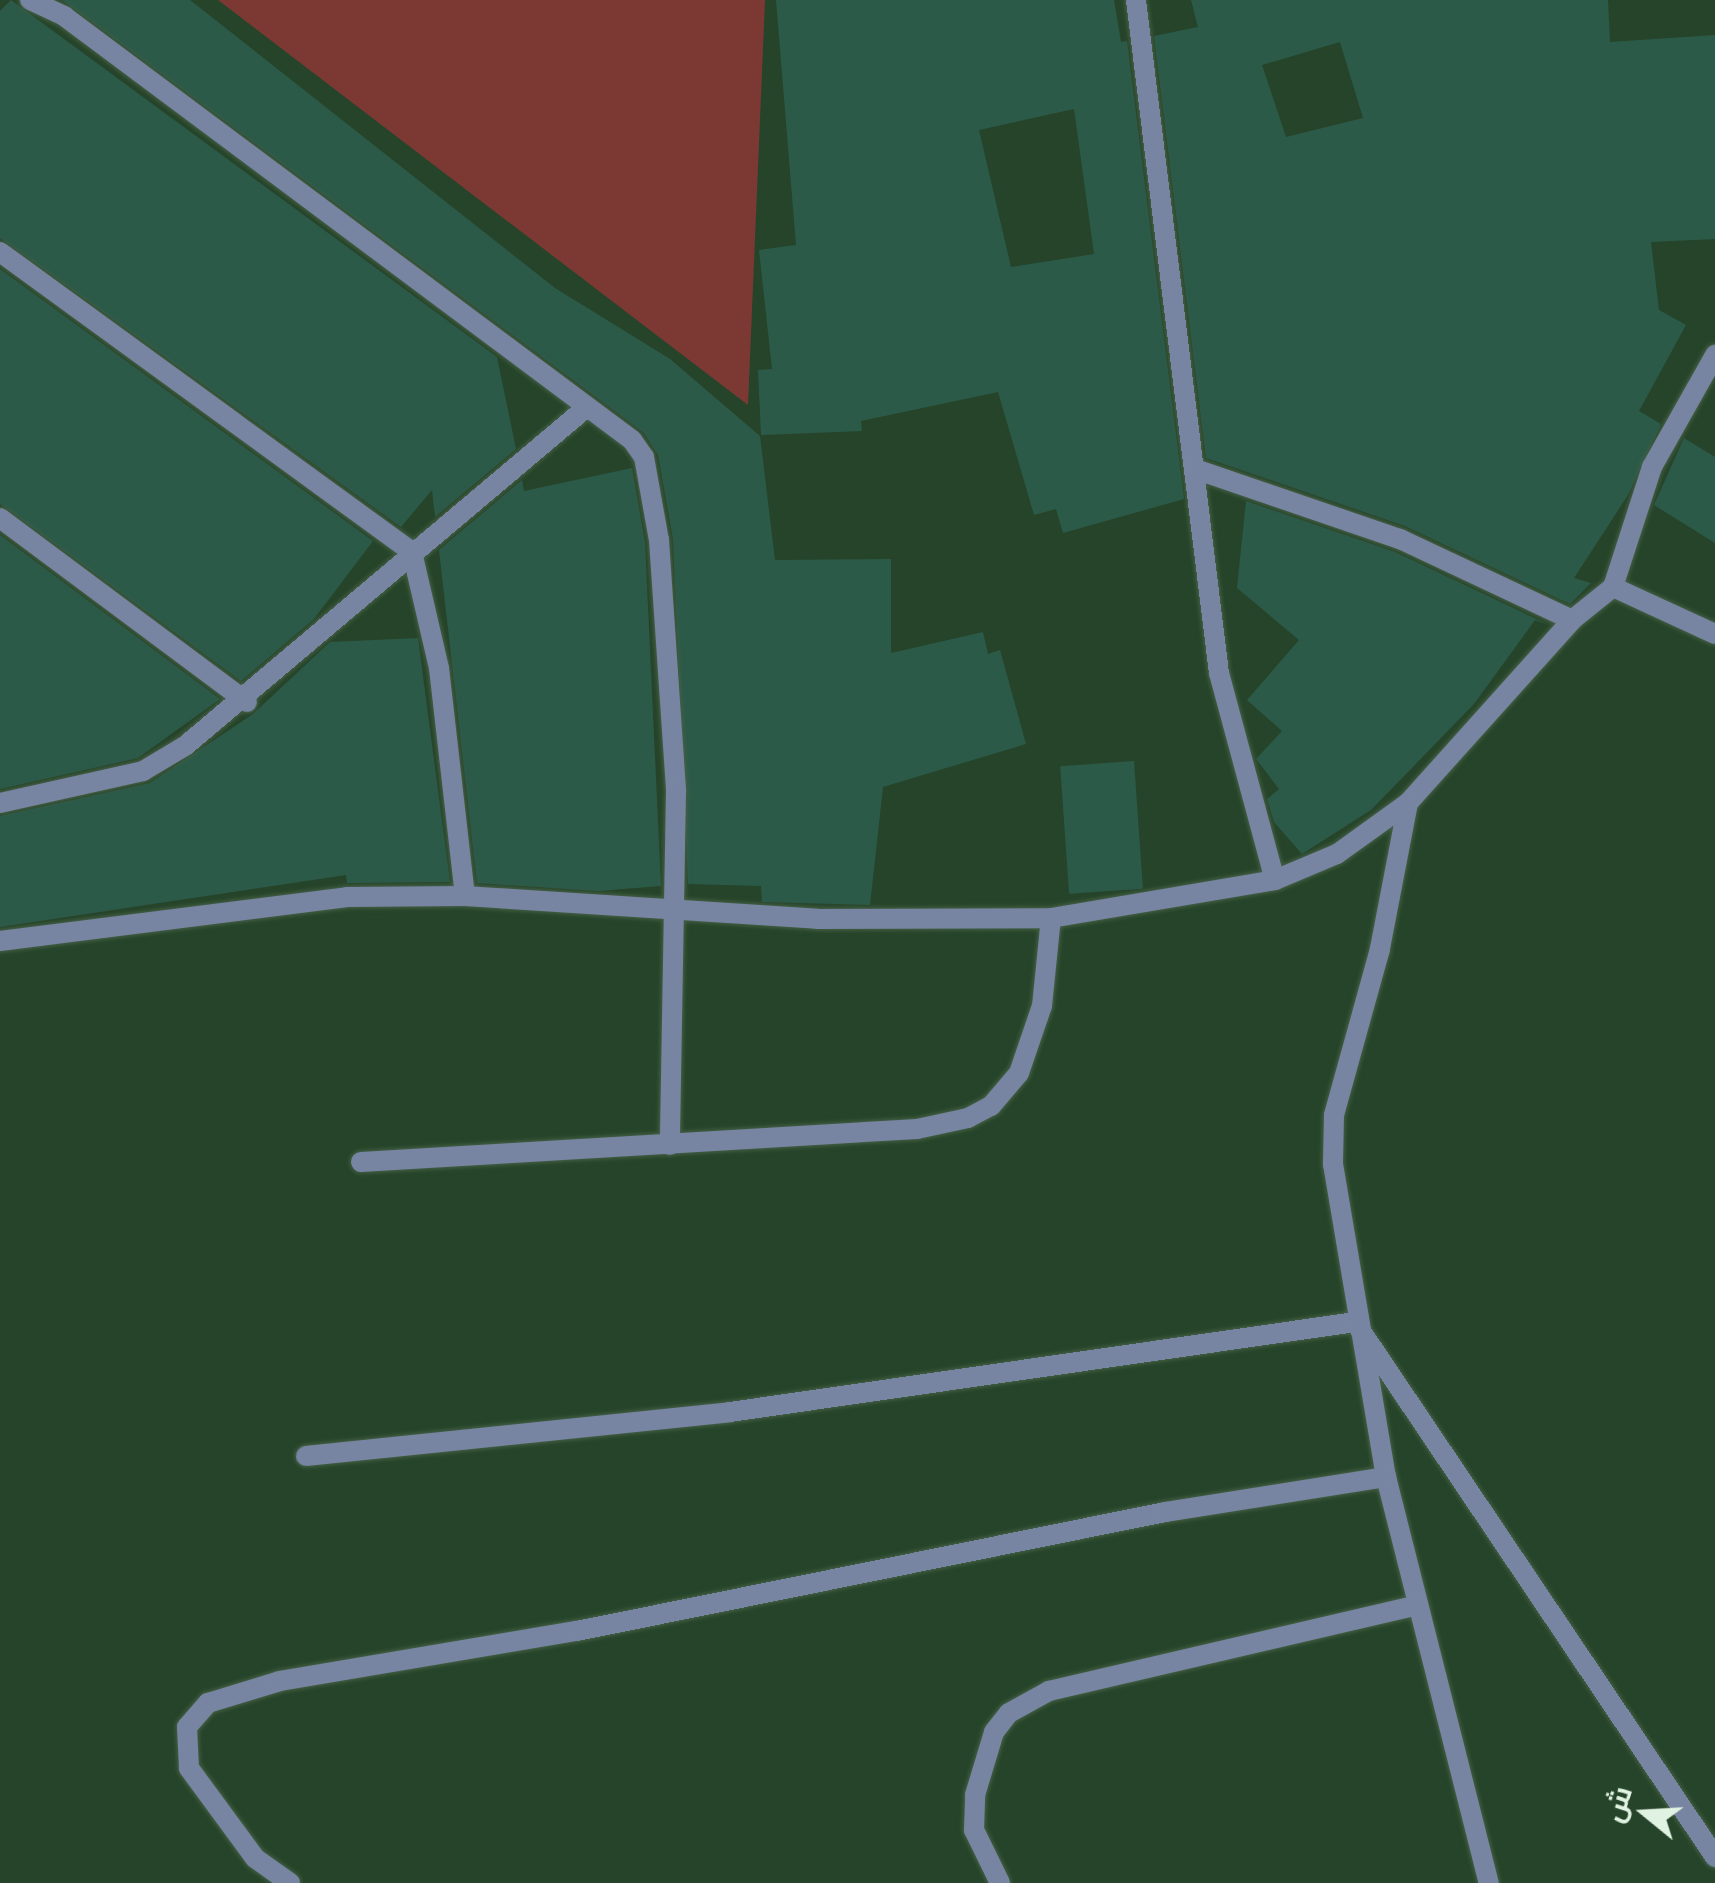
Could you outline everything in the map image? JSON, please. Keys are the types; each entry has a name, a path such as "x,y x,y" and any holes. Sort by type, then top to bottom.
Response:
{"street":[{"path":"30,0 64,16 632,440 651,491 678,914 670,1145"},
{"path":"1136,0 1228,726 1275,880"},
{"path":"0,252 412,552 437,652 464,896"},
{"path":"0,942 254,905 464,896 678,914 1051,918 1275,880 1338,854 1408,803 1572,620 1613,587 1652,467 1715,355"},
{"path":"0,802 144,771 246,702 412,552 588,406"},
{"path":"1194,469 1400,538 1572,620"},
{"path":"0,518 246,702"},
{"path":"1613,587 1715,634"},
{"path":"1408,803 1380,949 1334,1116 1333,1164 1355,1322 1386,1478 1488,1883"},
{"path":"361,1162 918,1129 991,1106 1031,1042 1051,918"},
{"path":"306,1456 730,1412 1355,1322"},
{"path":"1355,1322 1715,1857"},
{"path":"290,1883 255,1858 189,1768 187,1727 208,1704 280,1681 577,1631 1165,1512 1386,1478"},
{"path":"1000,1883 974,1830 975,1795 994,1732 1008,1713 1049,1691 1418,1606"}],"shaded area":[{"path":"218,0 765,0 748,405"}],"building":[{"path":"11,0 497,357 516,449 435,517 432,490 401,527 0,238 0,11"},
{"path":"62,0 190,0 555,288 670,359 760,436 775,560 891,559 891,653 983,632 988,654 1000,650 1026,744 883,787 870,905 762,902 761,886 688,884 673,539 658,455 643,432"},
{"path":"776,0 1114,0 1121,42 1127,41 1184,499 1063,533 1056,509 1034,515 998,392 861,421 862,431 761,435 758,370 772,369 759,250 796,245","holes":["1074,109 1094,254 1011,267 979,130"]},
{"path":"1191,0 1608,0 1610,42 1715,35 1715,239 1651,242 1659,310 1686,325 1639,411 1661,424 1628,495 1574,578 1591,583 1570,604 1405,526 1206,458 1154,36 1198,27","holes":["1340,42 1363,118 1286,137 1262,65"]},
{"path":"0,269 373,541 314,619 241,681 0,504"},
{"path":"1684,438 1715,457 1715,543 1654,505"},
{"path":"632,468 645,542 661,886 598,891 477,883 439,550 522,480 524,491"},
{"path":"1246,501 1395,552 1549,625 1535,620 1474,704 1371,810 1302,854 1274,822 1267,799 1279,789 1256,759 1282,731 1247,700 1299,640 1237,588"},
{"path":"0,535 220,699 138,758 0,789"},
{"path":"418,638 450,882 347,883 346,875 0,927 0,816 150,783 253,714 330,642"},
{"path":"1134,761 1143,889 1069,894 1060,766"}]}
